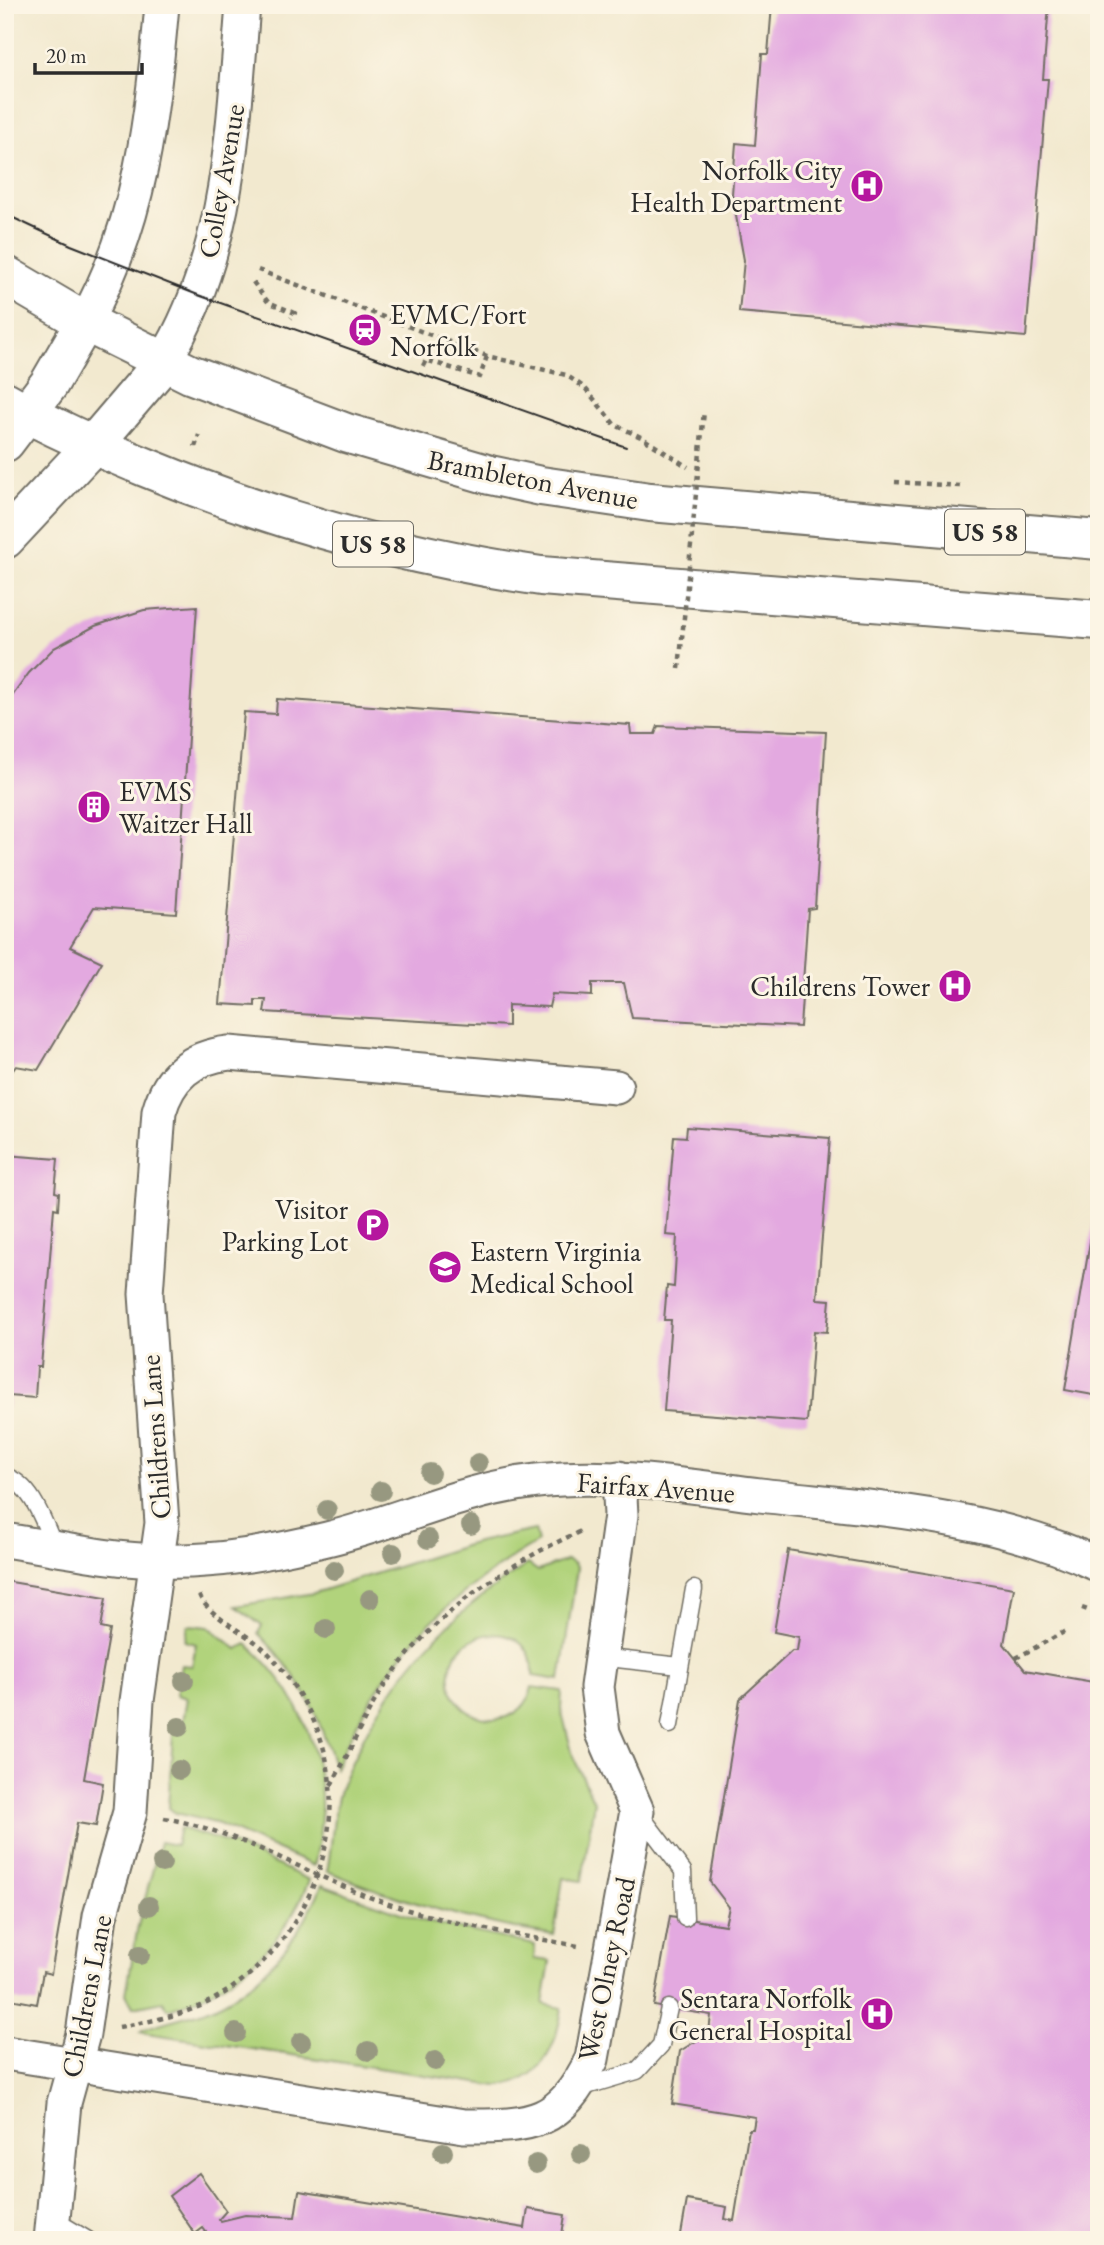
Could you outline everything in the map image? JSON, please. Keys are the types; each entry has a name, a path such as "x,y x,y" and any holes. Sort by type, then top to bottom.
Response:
{"main road":[{"name":"Brambleton Avenue","path":"5,275 85,322 163,363 248,398 439,462 541,486 650,502 764,514 1099,540"},
{"path":"13,419 85,322"},
{"name":"Colley Avenue","path":"5,539 93,445 163,363"},
{"name":"US 58","path":"13,419 93,445 275,516 398,551 468,565 579,579 1082,619"}],"street":[{"path":"85,322 115,262 138,193 152,116 162,5"},
{"name":"Colley Avenue","path":"163,363 198,295 222,209 232,145 243,5"},
{"path":"1082,619 1099,638"},
{"name":"Childrens Lane","path":"52,2230 64,2104 83,2034 100,1916 130,1812 137,1701 158,1561 163,1502 146,1294 159,1112 164,1096 184,1068 202,1058 229,1053 616,1087"},
{"path":"619,1478 621,1515 599,1657 597,1687 603,1733 637,1811"},
{"name":"Fairfax Avenue","path":"5,1540 158,1561 197,1561 265,1552 330,1539 472,1492 538,1481 619,1478 944,1516 1006,1531 1099,1565"},
{"name":"West Olney Road","path":"5,2053 464,2126 512,2126 539,2119 563,2105 578,2089 592,2059 637,1811"}],"lane":[{"path":"5,1476 14,1479 27,1491 55,1548"},
{"path":"670,1725 694,1589"},
{"path":"599,1657 680,1667"},
{"path":"637,1811 683,1871 685,1918"},
{"path":"578,2089 637,2071 661,2045 669,2008"},
{"path":"52,2230 88,2240"}],"path":[{"path":"258,270 487,356 566,375 585,388 615,425 642,437 690,468 703,469"},
{"path":"253,282 268,302 295,313 291,318"},
{"path":"423,366 426,360 480,377 487,356"},
{"path":"679,669 704,411"},
{"path":"893,482 961,486"},
{"path":"331,1785 378,1697 428,1634 484,1583 516,1562 581,1531"},
{"path":"115,2027 179,2013 214,1999 243,1980 288,1933 307,1903 325,1848 331,1785 312,1722 287,1676 264,1648 208,1608 202,1602 198,1590"},
{"path":"1082,1608 1099,1614"},
{"path":"1016,1658 1064,1632"},
{"path":"159,1817 229,1835 317,1876 414,1912 482,1929 590,1948"}],"green space":[{"path":"535,1530 538,1542 470,1587 417,1637 373,1696 335,1768 314,1711 297,1679 258,1633 262,1626 236,1606 314,1593 477,1542"},
{"path":"567,1560 577,1569 560,1680 533,1676 530,1657 522,1644 495,1634 479,1637 466,1644 455,1656 450,1672 451,1690 459,1703 471,1713 485,1718 500,1718 514,1713 525,1703 532,1687 562,1691 561,1709 573,1756 594,1802 582,1881 563,1878 554,1935 439,1910 327,1871 336,1806 342,1784 374,1718 410,1667 452,1621 501,1582 528,1564 538,1571"},
{"path":"188,1625 209,1627 237,1649 247,1644 269,1666 288,1691 302,1717 319,1774 320,1835 314,1866 219,1824 176,1813 168,1808 174,1720 183,1721 187,1698 176,1695 181,1665 192,1666 196,1644 185,1641"},
{"path":"180,1828 235,1845 309,1880 299,1903 271,1944 235,1977 192,2001 168,2009 163,2001 133,2007 126,1994 138,1926 160,1842 176,1845"},
{"path":"322,1885 423,1921 535,1945 534,1959 550,1961 543,2004 562,2008 551,2049 536,2070 512,2083 497,2086 140,2032 151,2026 204,2011 243,1990 260,1976 289,1943"}],"building":[{"path":"772,5 1049,5 1043,79 1048,79 1026,337 739,312 744,260 732,194 736,143 755,145 762,54 768,54"},
{"name":"EVMS Waitzer Hall","path":"197,606 176,913 94,907 70,947 102,962 38,1070 16,1066 5,1081 5,706 29,673 54,648 95,626 144,610"},
{"path":"277,699 630,725 631,734 655,734 658,726 826,732 815,908 808,909 800,1027 632,1018 624,983 592,983 592,996 552,994 549,1007 508,1005 508,1026 264,1012 266,1000 255,1000 255,1006 220,1004 244,712 276,714"},
{"path":"687,1127 830,1138 817,1299 830,1300 827,1332 814,1331 807,1422 664,1411 671,1320 664,1320 667,1286 674,1287 677,1236 666,1235 674,1136 686,1137"},
{"path":"5,1155 58,1159 55,1192 59,1193 58,1209 54,1208 41,1367 37,1367 35,1398 9,1396 8,1407 5,1407"},
{"path":"1099,1200 1099,1396 1065,1390"},
{"name":"Sentara Norfolk General Hospital","path":"788,1550 1014,1588 1004,1644 1025,1670 1099,1683 1099,2240 680,2240 687,2200 727,2207 725,2219 734,2221 749,2129 753,2129 755,2117 672,2104 680,2051 709,2033 711,2015 654,2006 670,1916 725,1925 729,1907 710,1882 740,1699 792,1651 797,1651 799,1637 774,1632"},
{"path":"5,1581 106,1598 101,1628 110,1630 84,1779 103,1783 96,1826 77,1823 51,1974 43,1972 37,2004 5,1998"},
{"path":"199,2173 226,2211 219,2219 221,2221 245,2215 295,2217 299,2191 525,2228 528,2209 565,2215 562,2235 581,2240 199,2240 206,2232 203,2228 195,2234 169,2196"}],"tram line":[{"path":"5,214 71,245 198,295 626,447"}],"place":[{"name":"Norfolk City Health Department","path":"867,186"},
{"name":"EVMC/Fort Norfolk","path":"365,330"},
{"name":"EVMS Waitzer Hall","path":"94,807"},
{"name":"Childrens Tower","path":"955,986"},
{"name":"Visitor Parking Lot","path":"373,1225"},
{"name":"Eastern Virginia Medical School","path":"445,1267"},
{"name":"Sentara Norfolk General Hospital","path":"877,2014"}]}
